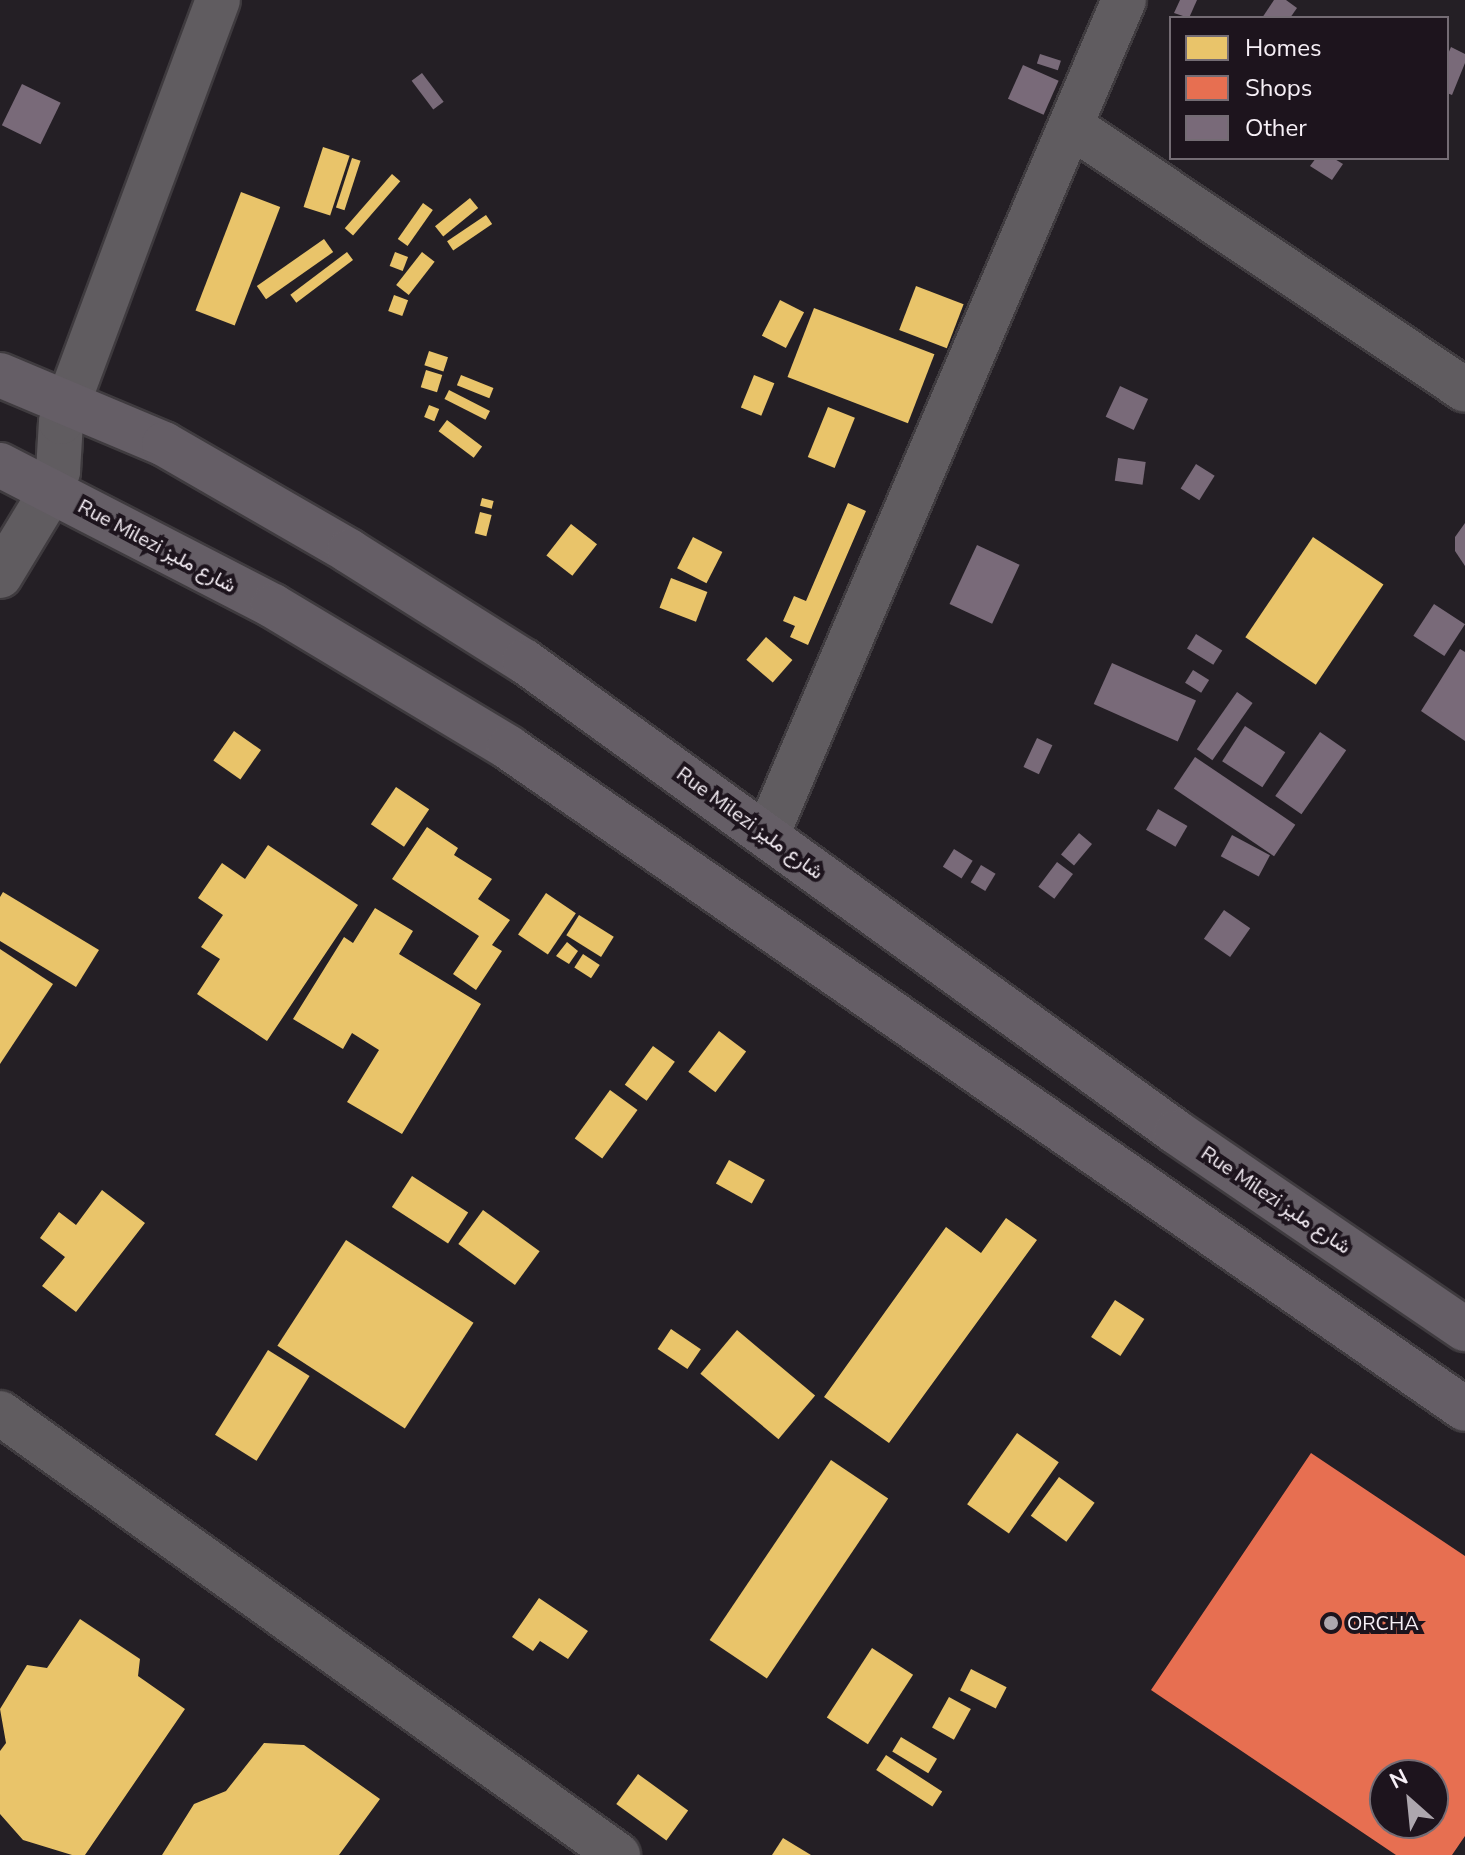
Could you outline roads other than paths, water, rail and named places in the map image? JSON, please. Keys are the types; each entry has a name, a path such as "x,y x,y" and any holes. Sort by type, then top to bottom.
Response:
{"street":[{"path":"0,576 52,490 58,471 61,422 218,0"},
{"path":"767,835 1124,0"},
{"path":"1071,126 1465,390"},
{"name":"Rue Milezi شارع مليز","path":"0,375 164,444 349,551 524,661 1176,1132 1465,1329"},
{"name":"Rue Milezi شارع مليز","path":"0,465 273,606 509,748 1465,1409"},
{"path":"0,1413 618,1855"}],"place":[{"name":"ORCHA","path":"1331,1623"}]}
